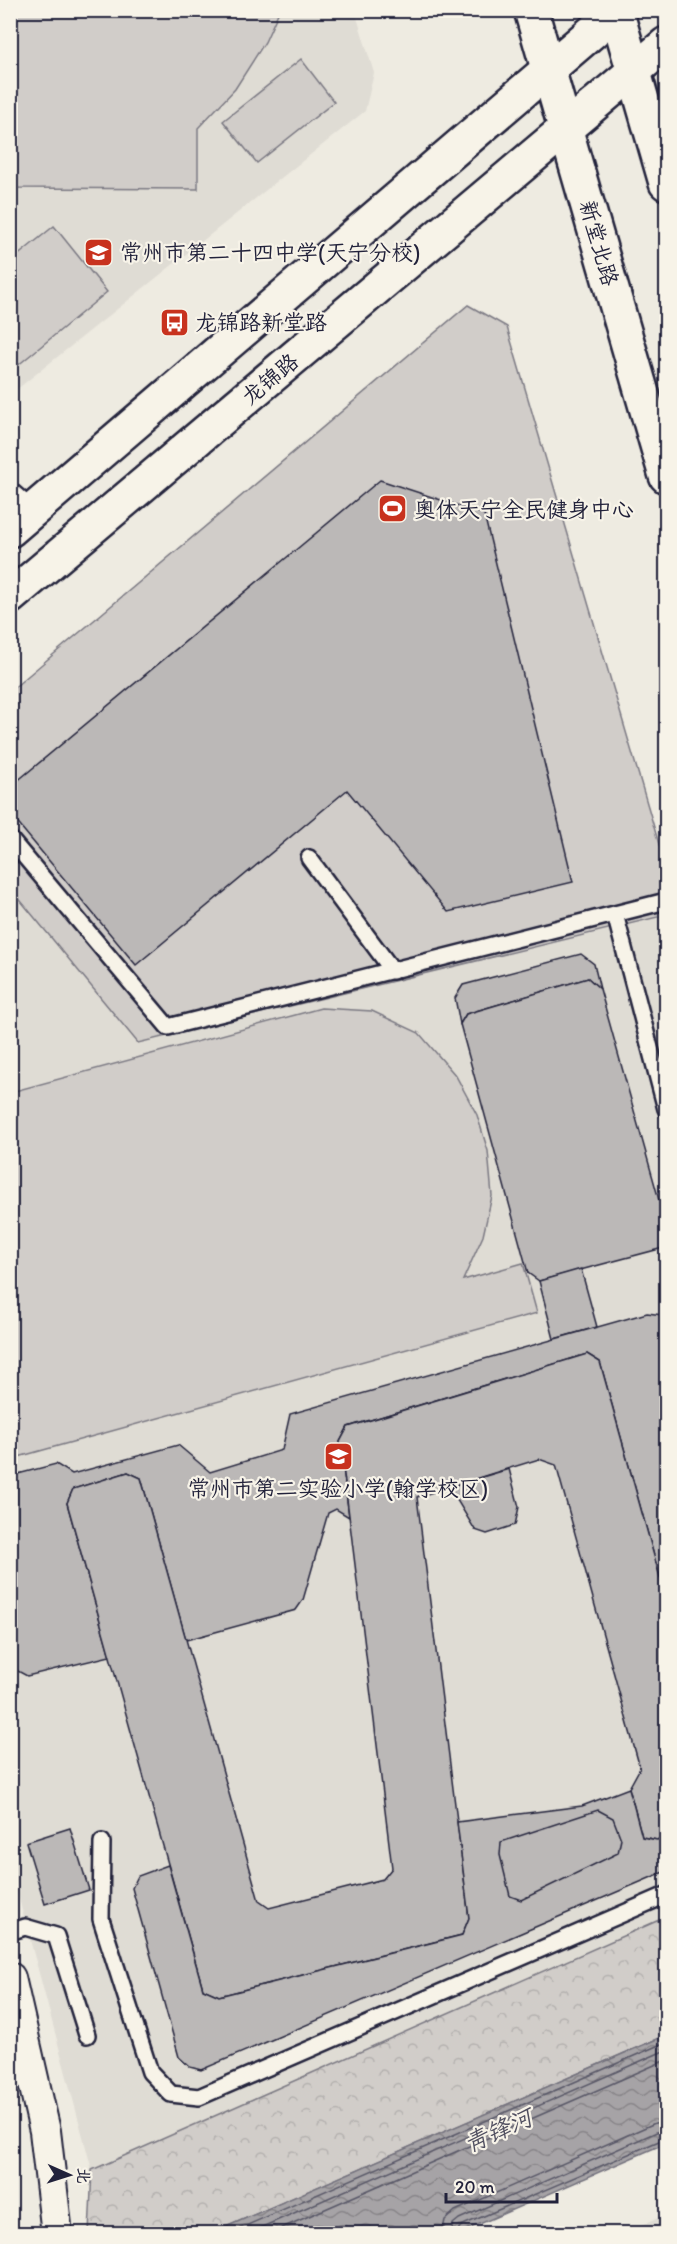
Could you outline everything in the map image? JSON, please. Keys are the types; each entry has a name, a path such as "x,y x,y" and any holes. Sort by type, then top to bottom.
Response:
{"main road":[{"name":"新堂北路","path":"531,10 666,476"},
{"path":"18,510 549,70 617,11 666,183"},
{"name":"龙锦路","path":"10,597 666,44"}],"street":[{"path":"10,1978 45,2131 57,2234"}],"lane":[{"path":"10,839 168,1027 666,901"},
{"path":"309,858 393,971"},
{"path":"615,914 666,1109"},
{"path":"102,1842 101,1919 150,2072 171,2094 199,2097 666,1894"},
{"path":"10,1932 25,1927 56,1936 87,2036"}],"shaded area":[{"name":"常州市第二十四中学(天宁分校)","path":"11,11 355,11 374,73 365,111 11,394"},
{"name":"常州市第二实验小学(翰学校区)","path":"10,889 138,1043 666,915 666,1917 92,2170 11,1869"},
{"path":"666,2214 666,2233 627,2233"}],"green space":[{"path":"10,11 279,11 265,42 235,89 198,128 198,189 11,188"},
{"path":"301,59 334,102 257,163 223,121"},
{"path":"54,226 107,292 11,371 11,261"},
{"name":"奥体天宁全民健身中心","path":"468,305 507,327 666,868 666,915 138,1043 11,889 10,691"},
{"path":"321,1008 372,1011 419,1033 456,1076 477,1115 488,1151 492,1196 483,1236 463,1280 523,1263 537,1313 11,1459 11,1092"},
{"path":"666,1917 666,2035 212,2233 89,2233 92,2170"}],"water":[{"name":"青锋河","path":"666,2035 666,2143 459,2233 212,2233"}],"building":[{"path":"380,480 484,514 573,882 448,912 347,790 136,965 10,814 10,787"},
{"path":"581,954 594,964 600,989 588,978 466,1014 460,1024 455,998 463,985"},
{"path":"588,978 600,989 666,1225 666,1241 663,1248 539,1281 528,1273 460,1024 466,1014"},
{"path":"581,1269 597,1327 554,1339 539,1281"},
{"path":"647,1313 666,1317 666,1599 600,1362 587,1354 348,1427 340,1442 349,1517 336,1509 328,1513 303,1600 296,1610 186,1640 141,1478 128,1472 73,1489 67,1503 110,1656 27,1676 14,1669 10,1655 10,1476 56,1464 72,1474 178,1445 210,1472 282,1450 290,1414"},
{"path":"587,1354 600,1362 666,1599 666,1836 657,1840 642,1837 629,1788 640,1768 556,1465 539,1459 417,1497 469,1918 462,1935 219,1996 203,1989 67,1503 73,1489 128,1472 141,1478 259,1901 269,1908 383,1879 392,1868 340,1442 348,1427"},
{"path":"509,1469 519,1507 515,1525 487,1534 475,1530 449,1487"},
{"path":"629,1788 642,1837 657,1840 666,1836 666,1871 201,2070 190,2067 179,2057 132,1888 138,1876 168,1865 203,1989 219,1996 462,1935 469,1918 457,1822 582,1806"},
{"path":"598,1810 613,1818 621,1839 618,1853 521,1900 510,1896 500,1855 501,1842"},
{"path":"70,1828 89,1890 45,1904 26,1842"}],"place":[{"name":"常州市第二十四中学(天宁分校)","path":"99,252"},
{"name":"龙锦路新堂路","path":"174,322"},
{"name":"奥体天宁全民健身中心","path":"393,509"},
{"name":"常州市第二实验小学(翰学校区)","path":"338,1456"}]}
